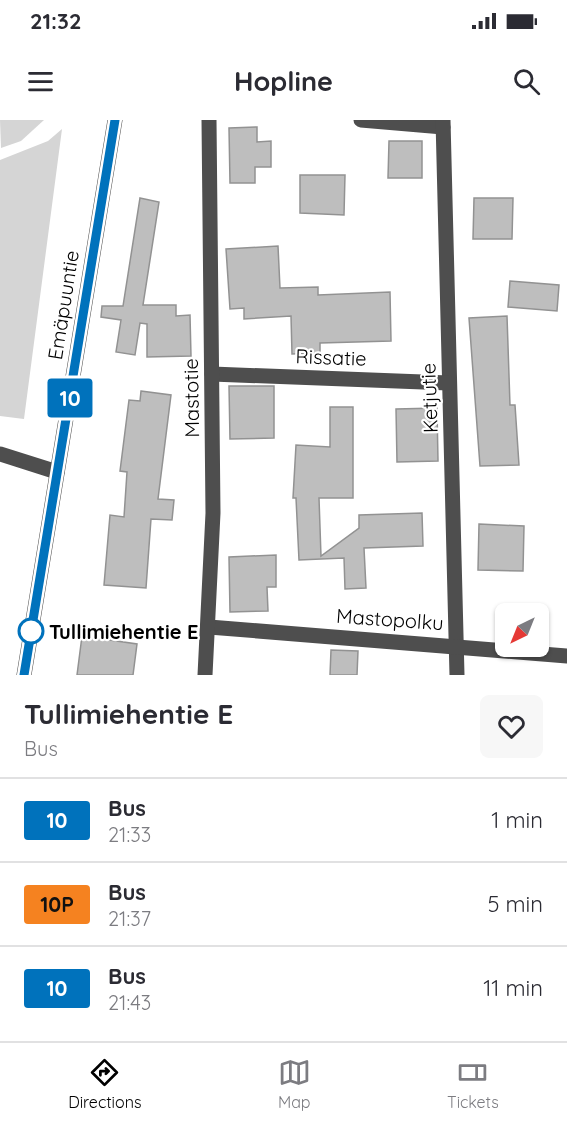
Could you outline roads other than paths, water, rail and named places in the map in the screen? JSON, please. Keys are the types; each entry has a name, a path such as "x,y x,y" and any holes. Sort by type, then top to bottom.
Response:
{"street":[{"name":"Emäpuuntie","path":"24,675 115,120"},
{"name":"Mastotie","path":"205,675 213,513 208,120"},
{"path":"362,120 443,123"},
{"name":"Ketjutie","path":"443,123 457,675"},
{"name":"Rissatie","path":"212,374 449,383"},
{"path":"0,454 57,472"},
{"name":"Mastopolku","path":"209,627 458,645 567,656"}],"place":[{"name":"Tullimiehentie E","path":"31,631"}]}
